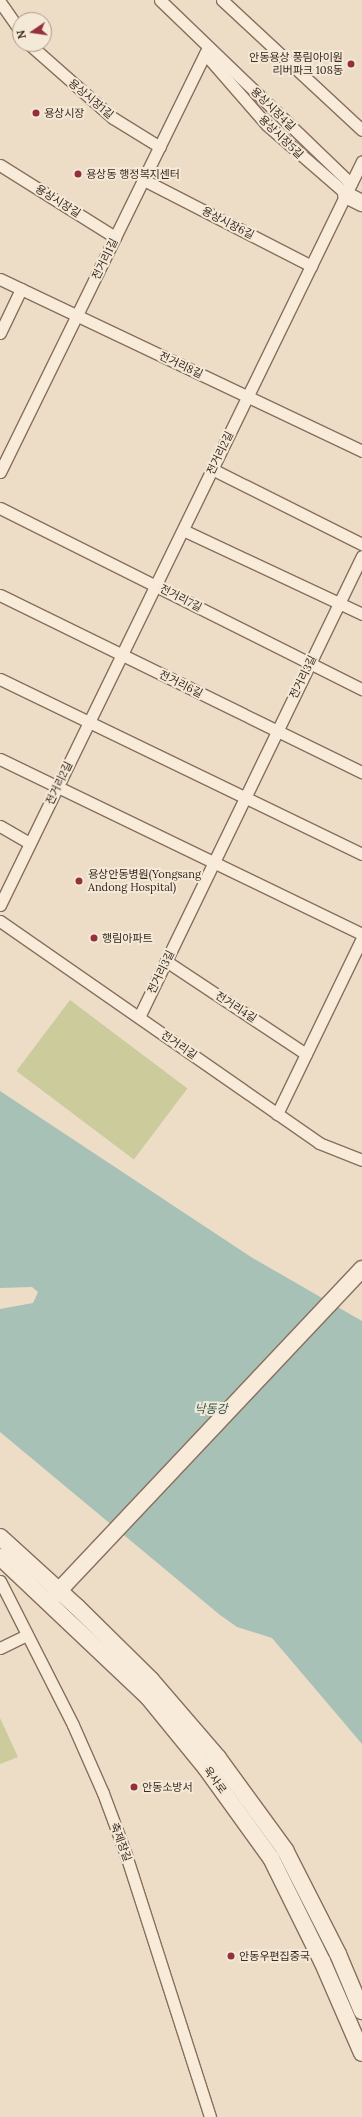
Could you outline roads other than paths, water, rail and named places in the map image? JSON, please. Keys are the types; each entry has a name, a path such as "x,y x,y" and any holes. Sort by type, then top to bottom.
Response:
{"street":[{"name":"용상시장4길","path":"160,0 207,50 349,189"},
{"path":"222,0 362,130"},
{"path":"0,2 12,20"},
{"name":"전거리1길","path":"0,472 207,50"},
{"name":"용상시장5길","path":"207,50 267,125 349,189"},
{"name":"용상시장1길","path":"38,52 113,118 160,147"},
{"name":"전거리2길","path":"0,904 362,161"},
{"name":"용상시장길","path":"0,165 116,237"},
{"name":"용상시장6길","path":"144,180 312,266"},
{"path":"349,189 362,203"},
{"path":"349,189 362,207"},
{"name":"전거리8길","path":"0,279 362,451"},
{"path":"0,333 21,289"},
{"path":"212,470 362,544"},
{"name":"전거리7길","path":"0,508 362,689"},
{"path":"183,530 362,614"},
{"name":"전거리3길","path":"139,1017 362,556"},
{"name":"전거리6길","path":"0,595 362,772"},
{"path":"0,679 362,854"},
{"path":"0,759 362,934"},
{"path":"0,826 30,843"},
{"name":"전거리길","path":"0,921 319,1143 362,1160"},
{"path":"277,1114 362,938"},
{"name":"전거리4길","path":"166,961 306,1054"},
{"path":"48,1603 362,1269"},
{"name":"육사로","path":"0,1537 60,1591 156,1685 214,1753 285,1850 338,1954 362,2012"},
{"name":"육사로","path":"0,1557 148,1696 204,1765 271,1858 322,1961 362,2052"},
{"name":"축제장길","path":"0,1581 73,1725 103,1793 126,1855 210,2117"},
{"path":"0,1648 27,1635"}],"water":[{"name":"낙동강","path":"0,1091 251,1257 362,1321 362,1744 272,1638 237,1627 220,1615 0,1432 0,1309 33,1303 38,1292 32,1287 0,1288"}],"place":[{"name":"안동용상 풍림아이원 리버파크 108동","path":"351,64"},
{"name":"용상시장","path":"36,113"},
{"name":"용상동 행정복지센터","path":"78,174"},
{"name":"용상안동병원(Yongsang Andong Hospital)","path":"79,881"},
{"name":"행림아파트","path":"94,938"},
{"name":"안동소방서","path":"134,1787"},
{"name":"안동우편집중국","path":"231,1956"}]}
